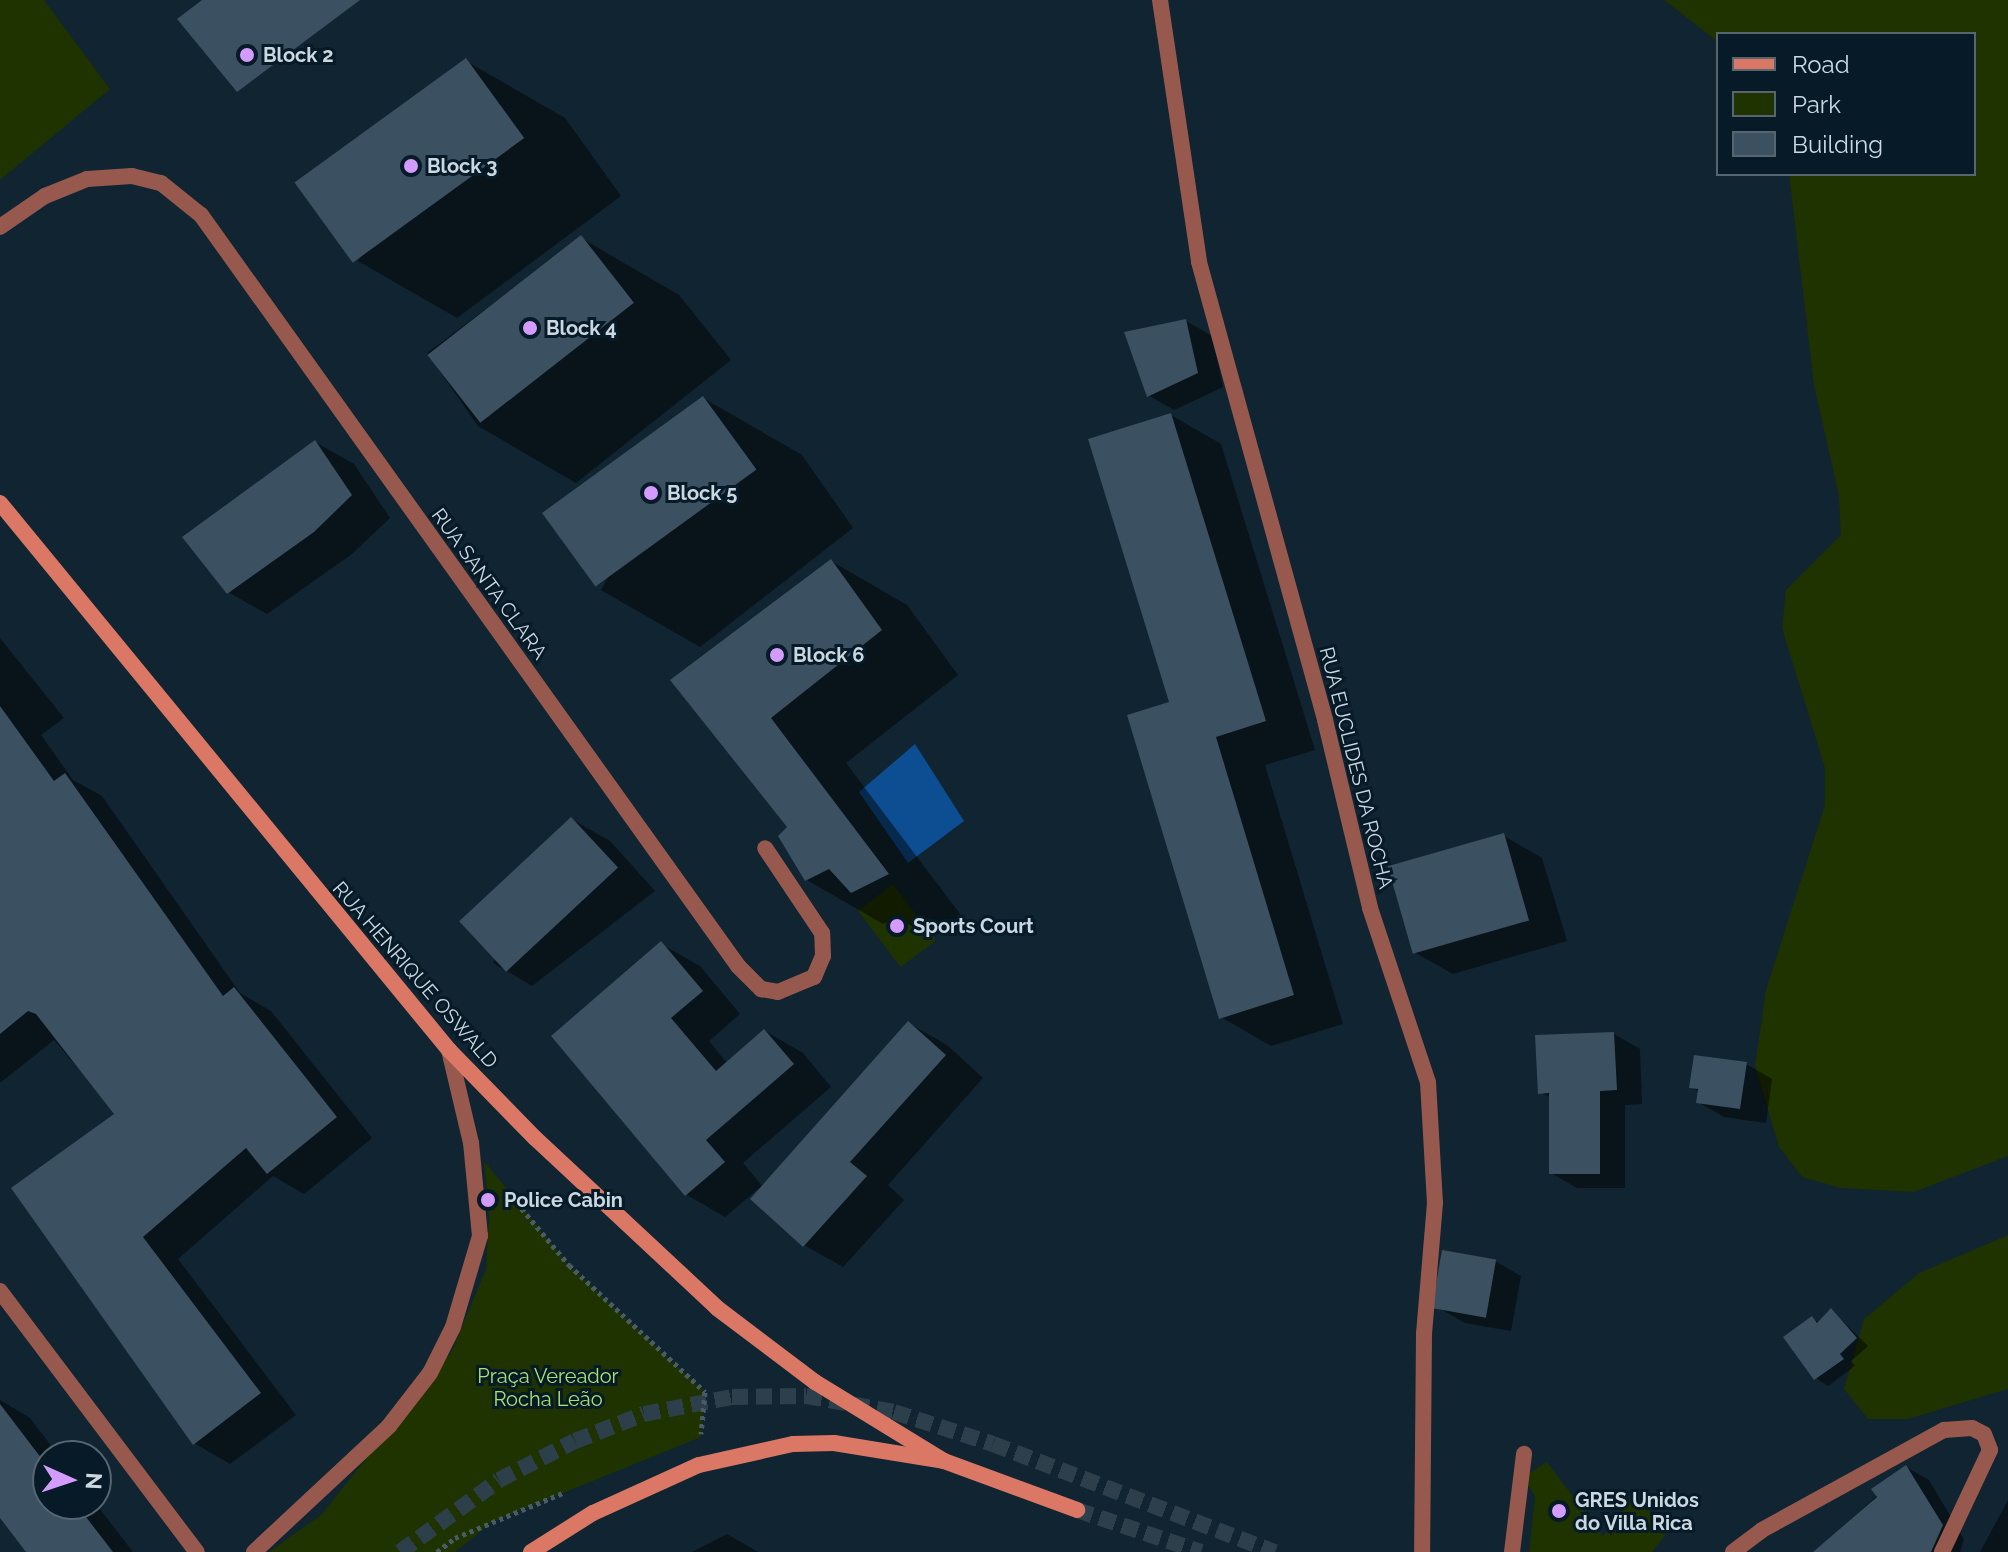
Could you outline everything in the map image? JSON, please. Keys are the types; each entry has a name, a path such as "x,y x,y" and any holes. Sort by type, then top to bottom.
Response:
{"main road":[{"name":"RUA HENRIQUE OSWALD","path":"0,503 449,1050 681,1279 815,1382 944,1461"},
{"path":"531,1552 633,1494 699,1465 744,1453 834,1443 944,1461 1077,1510"}],"street":[{"name":"RUA EUCLIDES DA ROCHA","path":"1160,0 1199,262 1325,720 1370,908 1428,1082 1435,1203 1424,1334 1422,1552"},
{"name":"RUA SANTA CLARA","path":"0,227 45,196 87,179 132,176 161,183 201,215 738,966 761,989 778,992 814,977 823,956 822,933 765,848"},
{"path":"254,1552 389,1426 430,1373 453,1327 480,1236 471,1143 449,1050"},
{"path":"4,1302 197,1552"},
{"path":"1733,1552 1762,1530 1944,1430 1972,1428 1984,1434 1990,1450 1942,1552"},
{"path":"1512,1552 1524,1454"}],"path":[{"path":"501,1183 569,1265 705,1392 701,1437 687,1443"},
{"path":"437,1552 455,1538 576,1488"}],"green space":[{"path":"0,0 44,0 110,89 0,180"},
{"path":"1664,0 2008,0 2008,1156 1914,1192 1840,1188 1802,1177 1779,1147 1755,1066 1766,990 1825,805 1825,768 1782,628 1786,590 1841,535 1839,496 1814,385 1789,176 1976,176 1976,32 1716,32 1716,40"},
{"name":"Sports Court","path":"893,884 936,941 901,967 858,910"},
{"name":"Praça Vereador Rocha Leão","path":"484,1161 569,1265 705,1392 701,1437 492,1522 455,1552 269,1552 321,1515 452,1351 486,1269 489,1217"},
{"path":"2008,1235 2008,1389 1908,1419 1868,1419 1844,1389 1864,1319 1919,1273"},
{"name":"GRES Unidos do Villa Rica","path":"1547,1462 1603,1536 1633,1498 1642,1499 1664,1535 1668,1532 1652,1552 1529,1552 1535,1496 1523,1477"}],"water":[{"path":"915,744 964,821 908,863 859,792"}],"building":[{"name":"Block 2","path":"202,0 360,0 237,92 177,19"},
{"name":"Block 3","path":"466,58 524,138 353,263 294,183"},
{"name":"Block 4","path":"581,235 634,303 480,423 427,355"},
{"path":"1186,319 1198,373 1147,397 1124,332"},
{"name":"Block 5","path":"703,396 756,470 595,587 542,513"},
{"path":"1171,413 1266,721 1216,737 1294,995 1219,1019 1127,715 1169,702 1088,439"},
{"path":"315,440 352,495 314,532 227,594 182,537"},
{"name":"Block 6","path":"831,559 882,630 771,718 889,874 851,893 829,869 805,881 778,836 787,827 670,680"},
{"path":"0,706 54,781 65,773 223,996 234,987 337,1117 267,1174 246,1148 143,1237 261,1393 193,1445 11,1188 114,1114 36,1014 28,1011 0,1034"},
{"path":"571,817 618,867 506,972 459,921"},
{"path":"1504,833 1529,920 1413,954 1388,866"},
{"path":"661,941 703,991 671,1018 716,1071 764,1029 794,1064 706,1140 725,1162 685,1196 551,1036"},
{"path":"908,1021 946,1055 850,1162 867,1176 803,1247 750,1199"},
{"path":"1614,1032 1617,1090 1600,1091 1600,1174 1549,1174 1549,1093 1538,1094 1535,1035"},
{"path":"1694,1055 1747,1062 1740,1109 1696,1103 1698,1089 1689,1088"},
{"path":"1442,1250 1496,1260 1486,1318 1432,1308"},
{"path":"1831,1308 1857,1338 1840,1354 1844,1359 1814,1380 1783,1337 1812,1316 1817,1323"},
{"path":"0,1404 32,1446 32,1520 88,1520 113,1552 26,1552 0,1518"},
{"path":"1906,1465 1943,1525 1931,1552 1813,1552 1877,1497 1871,1489"}],"tunnel":[{"path":"400,1552 499,1480 575,1441 644,1414 732,1397 806,1396 894,1412 993,1444 1275,1552"},
{"path":"1077,1510 1201,1552"}],"place":[{"name":"Block 2","path":"247,55"},
{"name":"Block 3","path":"411,166"},
{"name":"Block 4","path":"530,328"},
{"name":"Block 5","path":"651,493"},
{"name":"Block 6","path":"777,655"},
{"name":"Sports Court","path":"897,926"},
{"name":"Police Cabin","path":"488,1200"},
{"name":"GRES Unidos do Villa Rica","path":"1559,1511"}]}
